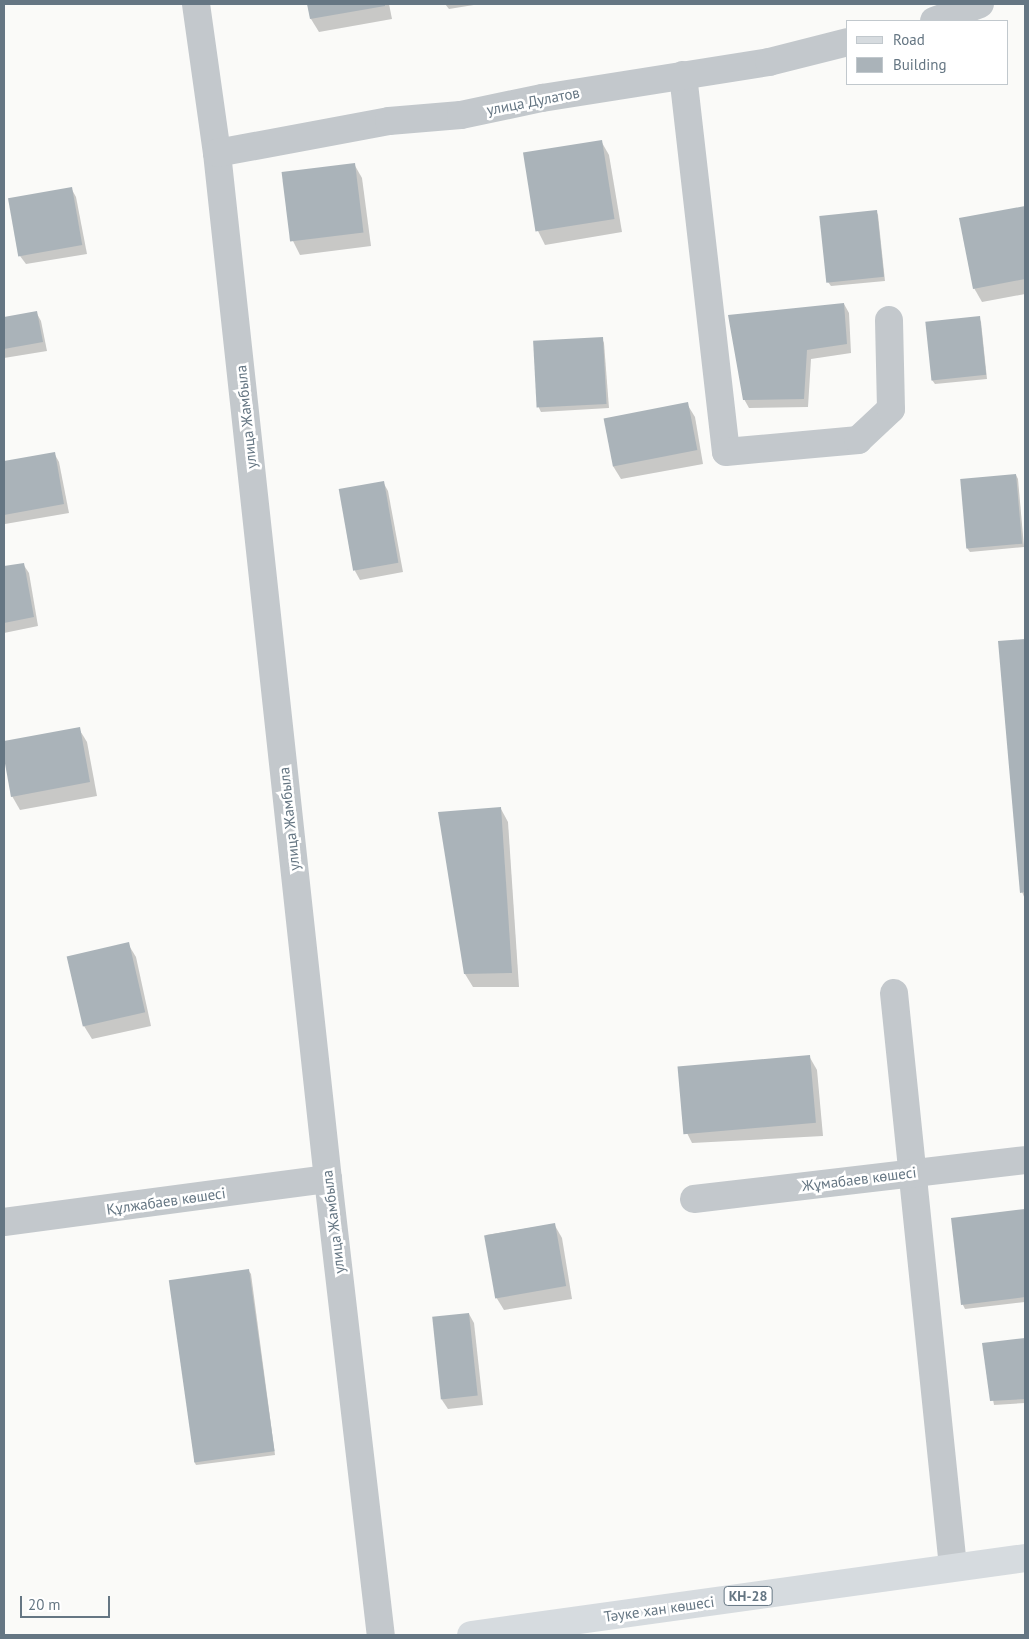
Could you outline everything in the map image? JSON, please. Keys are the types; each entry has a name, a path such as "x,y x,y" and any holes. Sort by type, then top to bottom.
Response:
{"main road":[{"name":"Тәуке хан көшесі","path":"471,1635 1025,1558"}],"street":[{"name":"улица Жамбыла","path":"196,4 217,153 328,1179 381,1635"},
{"path":"934,4 935,20"},
{"path":"938,20 980,4"},
{"name":"улица Дулатов","path":"217,153 389,121 462,115 542,98 769,62 846,43"},
{"path":"683,75 726,452 858,440 891,410 889,320"},
{"path":"894,994 953,1567"},
{"name":"Жұмабаев көшесі","path":"694,1199 1025,1160"},
{"name":"Құлжабаев көшесі","path":"4,1222 328,1179"}],"building":[{"path":"307,4 385,4 385,6 310,19"},
{"path":"602,140 615,219 535,232 523,153"},
{"path":"355,163 364,232 290,241 282,172"},
{"path":"72,187 82,245 18,256 8,198"},
{"path":"1025,206 1025,279 973,289 959,218"},
{"path":"877,210 884,277 826,283 819,216"},
{"path":"844,303 847,344 807,350 804,399 743,400 728,315"},
{"path":"37,311 43,342 4,349 4,317"},
{"path":"980,316 986,375 931,380 925,322"},
{"path":"603,337 607,404 537,408 533,341"},
{"path":"688,402 697,450 613,467 604,418"},
{"path":"55,452 64,504 4,515 4,461"},
{"path":"1016,474 1022,544 966,549 960,479"},
{"path":"384,481 398,563 353,571 339,489"},
{"path":"24,563 34,617 4,623 4,566"},
{"path":"1025,639 1025,892 1020,893 998,641"},
{"path":"80,727 90,782 11,797 4,758 4,741"},
{"path":"501,807 512,973 464,974 438,812"},
{"path":"129,942 145,1012 83,1027 67,956"},
{"path":"810,1055 816,1123 683,1134 678,1067"},
{"path":"1025,1209 1025,1297 961,1305 951,1218"},
{"path":"555,1223 566,1286 495,1299 484,1236"},
{"path":"249,1269 275,1451 194,1462 169,1280"},
{"path":"469,1313 478,1396 441,1399 432,1317"},
{"path":"1025,1338 1025,1399 990,1401 982,1343"}]}
